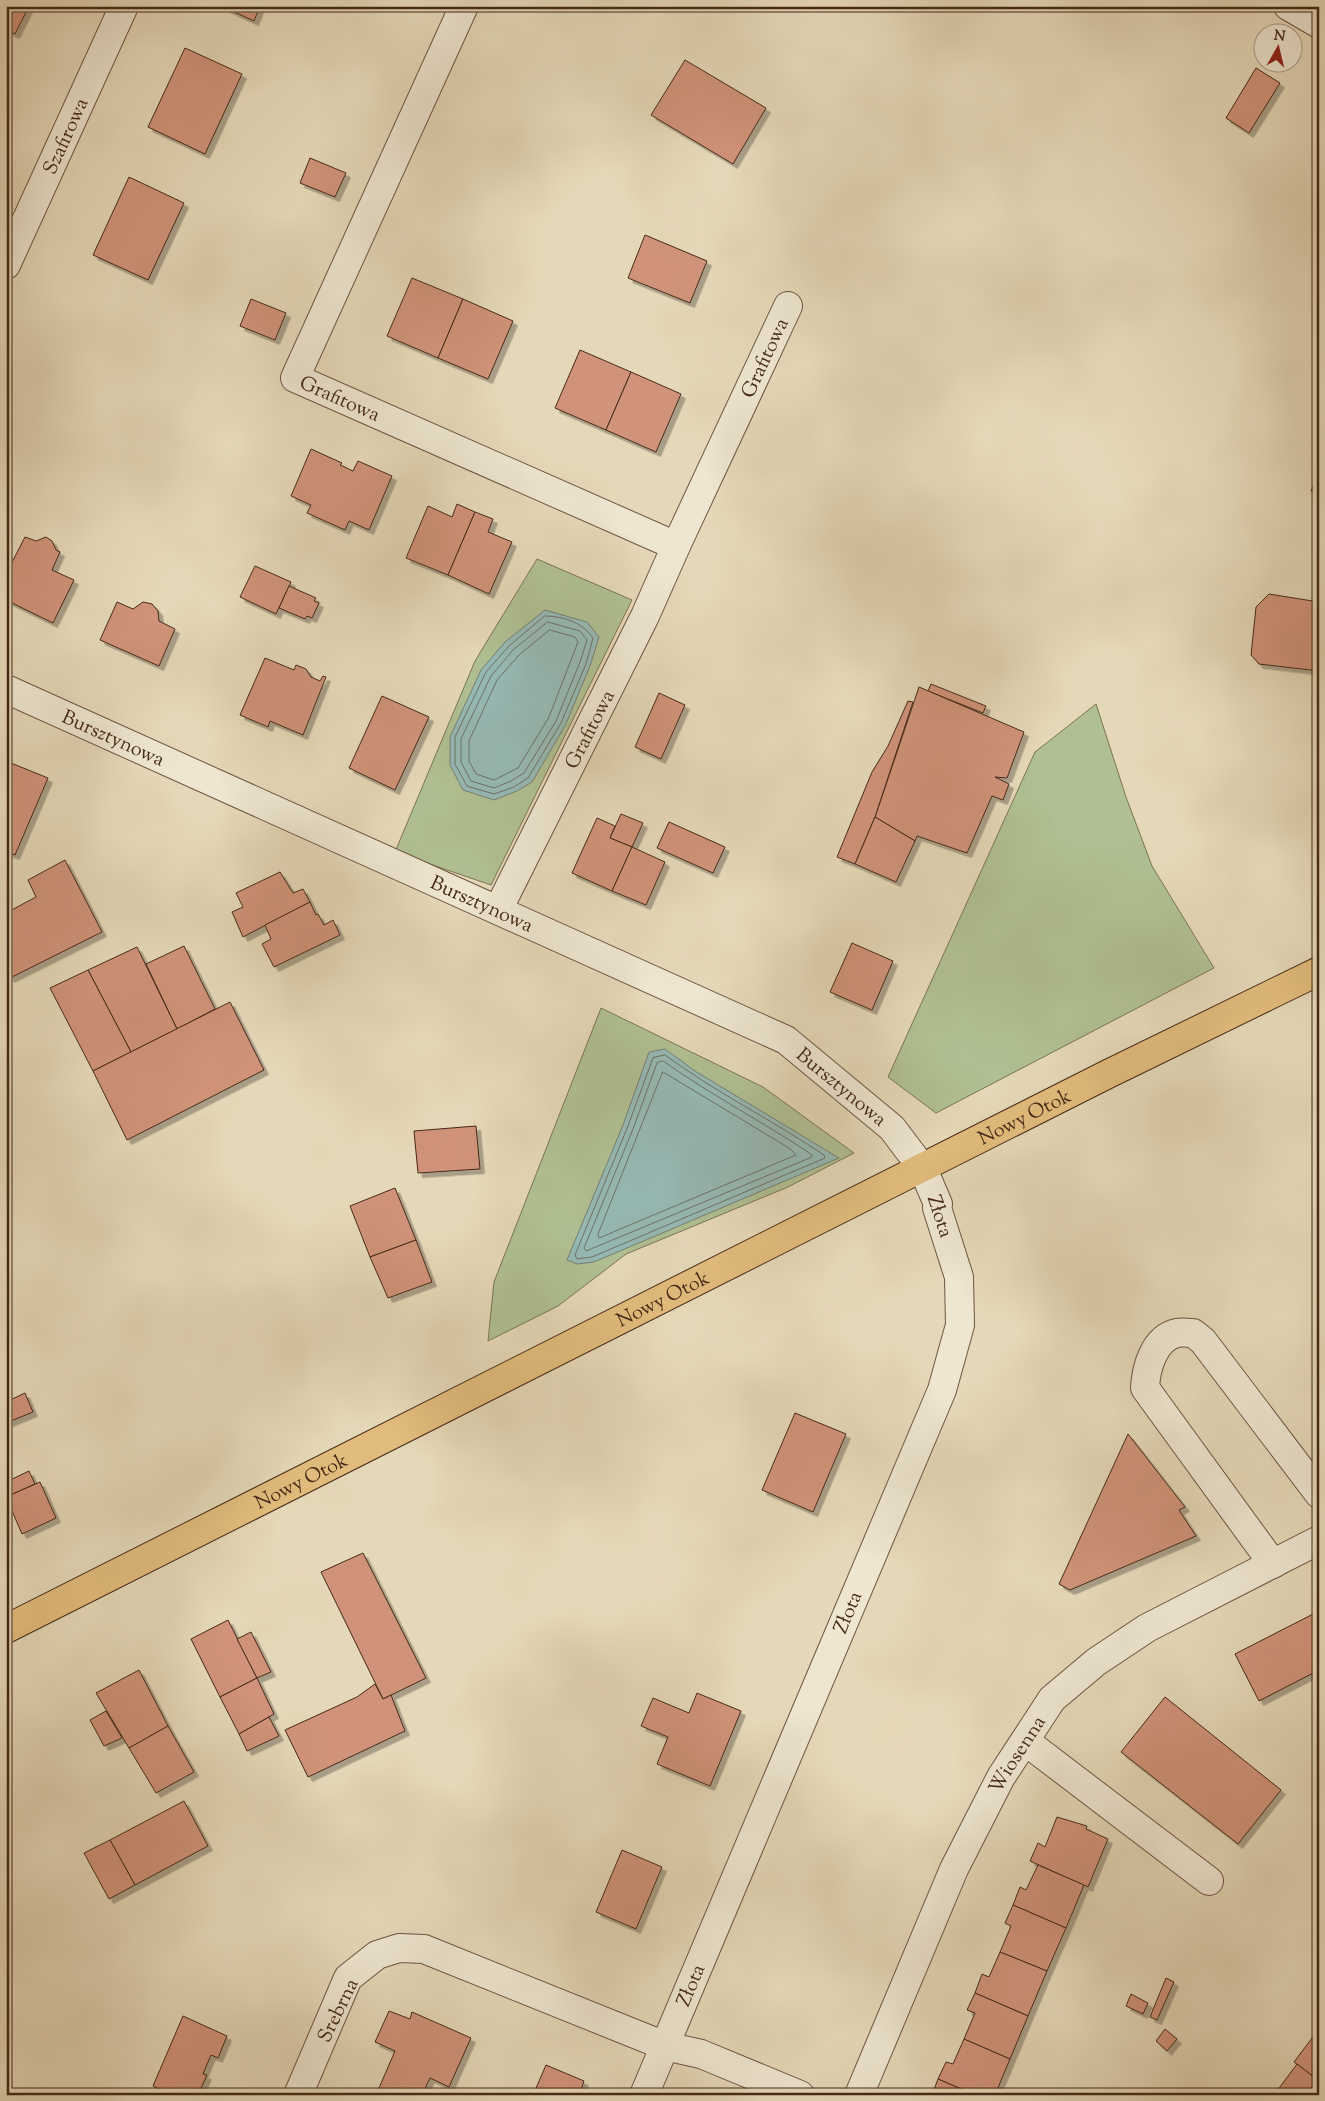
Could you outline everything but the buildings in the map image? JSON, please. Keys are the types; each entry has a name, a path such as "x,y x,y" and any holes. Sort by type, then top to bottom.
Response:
{"main road":[{"name":"Nowy Otok","path":"6,1629 924,1169 1108,1074 1319,971"}],"street":[{"name":"Szafirowa","path":"6,265 124,6"},
{"name":"Grafitowa","path":"464,6 295,378 676,546"},
{"path":"1288,6 1319,24"},
{"name":"Grafitowa","path":"498,910 645,616 788,306"},
{"name":"Bursztynowa","path":"6,689 786,1040 892,1128 924,1169"},
{"name":"Złota","path":"644,2095 942,1390 960,1325 958,1277 937,1208 938,1204 924,1169"},
{"path":"1273,1564 1145,1388 1150,1359 1161,1342 1176,1333 1193,1333 1203,1341 1319,1494"},
{"name":"Wiosenna","path":"859,2095 954,1869 1001,1777 1052,1700 1096,1662 1147,1628 1319,1540"},
{"path":"1025,1741 1209,1881"},
{"name":"Srebrna","path":"298,2095 348,1978 377,1955 399,1948 424,1948 665,2046"},
{"path":"665,2046 701,2054 800,2095"}],"green space":[{"path":"537,559 632,600 491,885 395,852 475,661"},
{"path":"1096,704 1126,797 1152,866 1214,968 936,1113 888,1077 1035,752"},
{"path":"601,1008 763,1087 854,1153 788,1187 626,1254 558,1306 488,1341 494,1282"}],"water":[{"path":"545,610 587,622 599,637 590,666 565,726 532,782 517,791 494,800 463,790 450,765 450,737 481,670 505,642"},
{"path":"665,1049 695,1071 839,1158 594,1262 577,1264 567,1260 623,1125 649,1052"}]}
